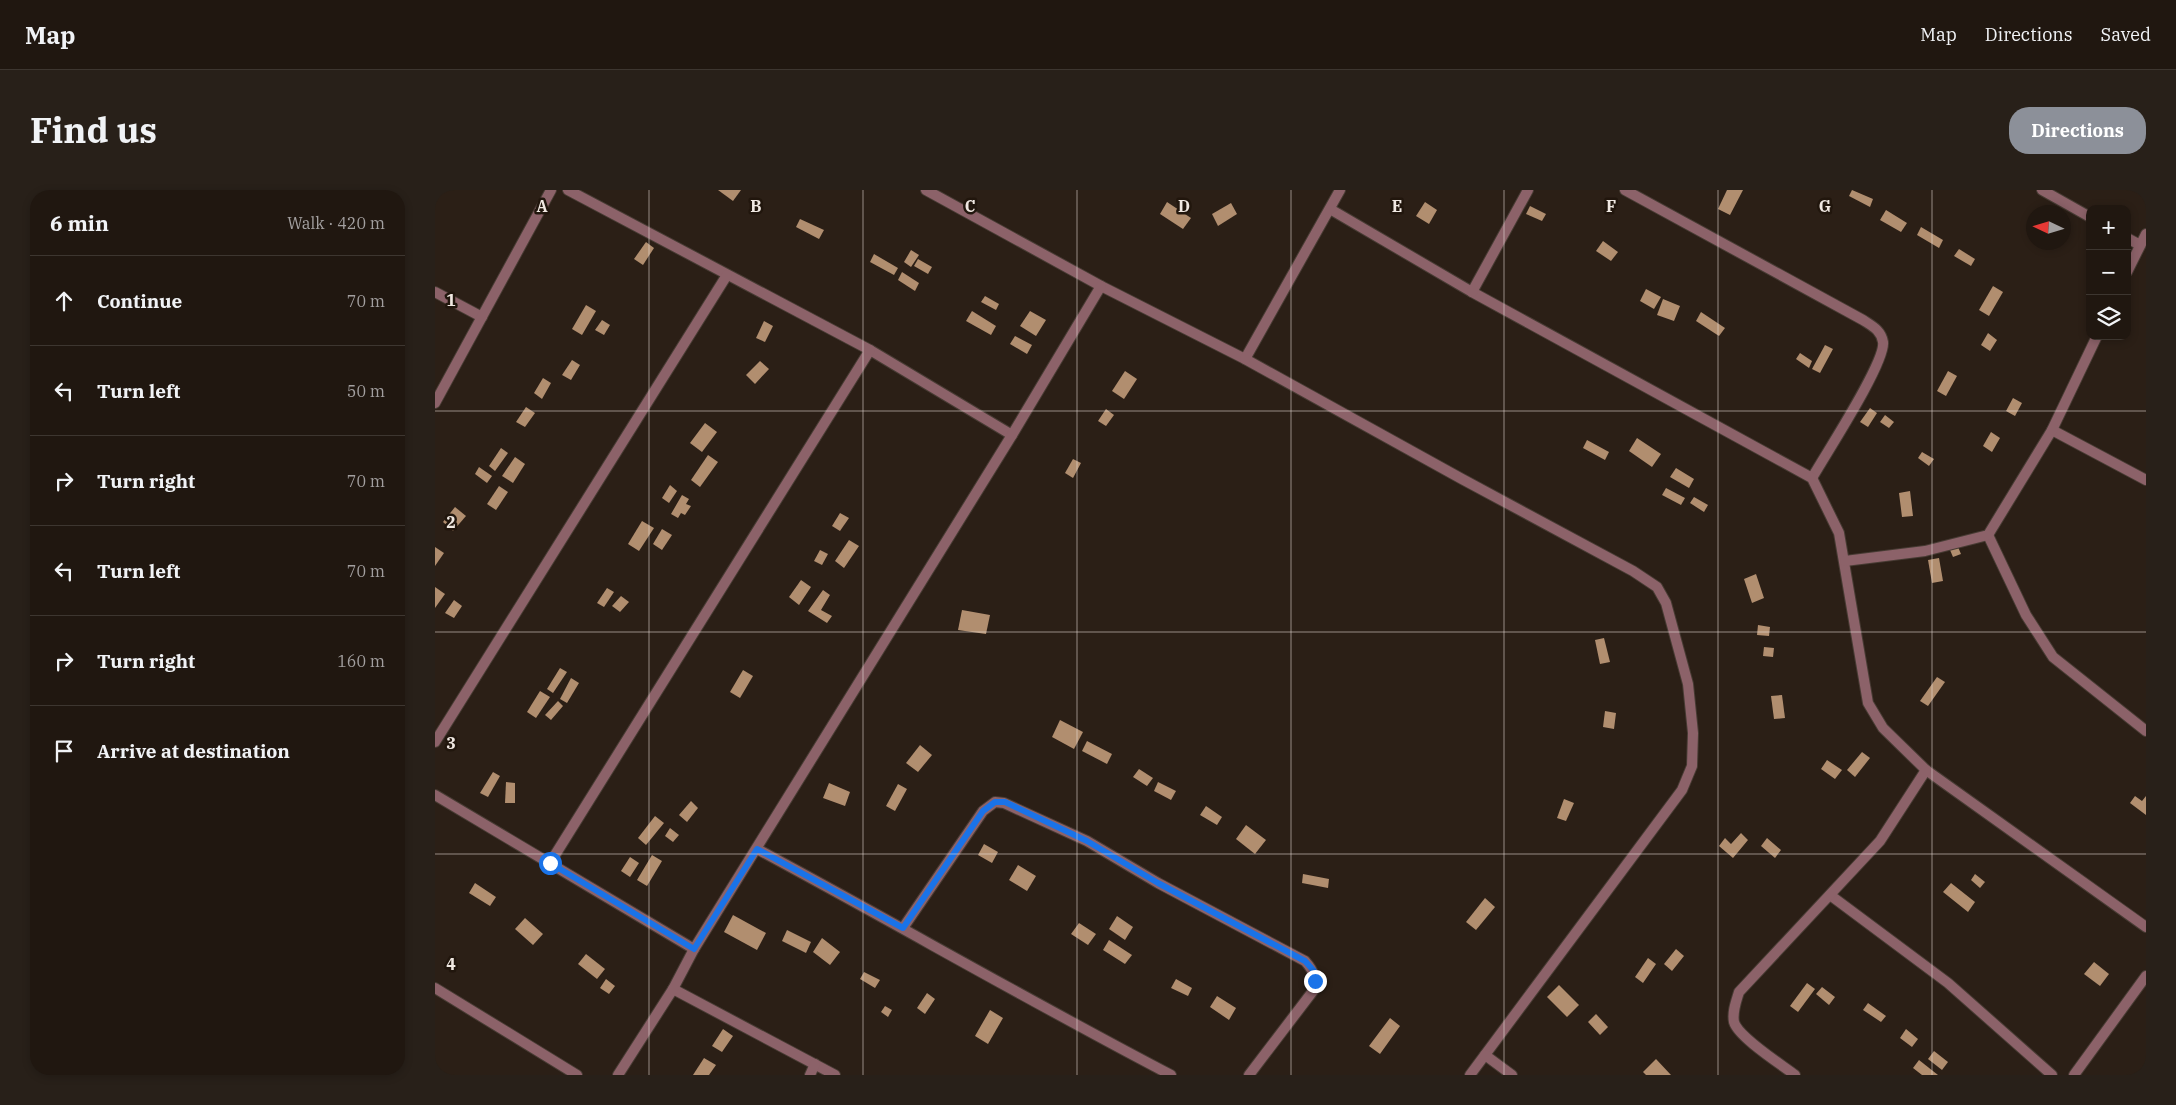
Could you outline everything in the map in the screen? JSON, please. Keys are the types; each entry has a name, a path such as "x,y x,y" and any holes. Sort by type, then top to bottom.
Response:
{"street":[{"path":"435,403 551,190"},
{"path":"568,190 870,350 1012,434"},
{"path":"926,190 1101,286 1245,359 1633,571 1657,587 1666,603 1688,684 1693,733 1692,766 1682,790 1470,1075"},
{"path":"1245,359 1340,190"},
{"path":"1473,292 1528,190"},
{"path":"1625,190 1863,320 1879,331 1883,340 1883,349 1873,371 1812,478"},
{"path":"2041,190 2086,215"},
{"path":"1330,208 1473,292 1812,478 1839,533 1867,703 1883,728 1926,770 2146,927"},
{"path":"2131,264 2146,234"},
{"path":"2131,240 2140,245"},
{"path":"435,742 727,275"},
{"path":"618,1075 673,989 694,949 1012,434 1101,286"},
{"path":"435,292 482,317"},
{"path":"1845,561 1925,551 1988,535 2053,430 2095,340"},
{"path":"550,863 870,350"},
{"path":"2053,430 2146,480"},
{"path":"1988,535 2027,615 2053,657 2146,731"},
{"path":"1795,1075 1742,1034 1735,1024 1734,1006 1739,992 1749,978 1830,895 1879,841 1926,770"},
{"path":"435,795 694,949"},
{"path":"903,928 983,811 995,802 1005,802 1087,841 1158,883 1305,961 1314,971 1313,991 1249,1075"},
{"path":"757,849 903,928 1070,1023 1171,1075"},
{"path":"1830,895 1948,983 2052,1075"},
{"path":"2074,1075 2146,976"},
{"path":"435,988 577,1075"},
{"path":"673,989 835,1075"},
{"path":"1485,1055 1512,1075"},
{"path":"810,1075 815,1064"}],"building":[{"path":"718,190 741,190 733,201"},
{"path":"1727,190 1743,190 1730,215 1718,209"},
{"path":"1852,190 1873,199 1870,207 1849,196"},
{"path":"1167,202 1191,218 1183,229 1160,214"},
{"path":"1425,202 1437,210 1429,224 1416,216"},
{"path":"1231,203 1237,214 1218,226 1212,214"},
{"path":"1530,206 1546,214 1542,221 1526,214"},
{"path":"1886,210 1907,223 1901,232 1880,220"},
{"path":"800,219 824,230 819,239 796,227"},
{"path":"1921,227 1943,240 1939,248 1917,235"},
{"path":"1603,241 1618,252 1611,261 1596,251"},
{"path":"646,242 654,248 643,265 634,259"},
{"path":"1959,249 1975,259 1971,266 1954,256"},
{"path":"911,250 919,255 911,267 904,262"},
{"path":"874,254 898,268 894,275 870,262"},
{"path":"918,259 932,267 928,274 914,266"},
{"path":"902,272 919,283 915,291 898,280"},
{"path":"1993,286 2003,292 1989,316 1979,310"},
{"path":"1646,289 1661,297 1654,309 1640,301"},
{"path":"985,296 999,304 996,310 981,302"},
{"path":"1663,299 1680,306 1674,321 1657,315"},
{"path":"586,305 596,311 582,335 572,329"},
{"path":"972,311 996,326 991,335 966,321"},
{"path":"1030,311 1046,320 1036,336 1020,326"},
{"path":"1701,312 1725,328 1719,336 1696,321"},
{"path":"602,320 610,325 604,335 595,330"},
{"path":"764,321 773,326 765,342 756,338"},
{"path":"1988,333 1997,340 1990,351 1981,345"},
{"path":"1015,336 1032,345 1027,354 1010,344"},
{"path":"1825,345 1833,349 1820,373 1812,369"},
{"path":"1800,353 1812,361 1809,368 1796,359"},
{"path":"572,360 580,365 571,380 562,375"},
{"path":"760,361 769,369 755,384 746,375"},
{"path":"1125,371 1137,379 1124,399 1112,391"},
{"path":"1948,371 1957,376 1946,396 1937,391"},
{"path":"543,378 551,383 542,399 534,393"},
{"path":"2013,398 2022,403 2015,416 2006,411"},
{"path":"526,407 535,413 525,427 516,422"},
{"path":"1870,408 1877,413 1868,427 1860,422"},
{"path":"1106,409 1114,415 1106,426 1098,421"},
{"path":"1885,415 1894,422 1889,428 1880,422"},
{"path":"705,423 717,432 702,452 690,443"},
{"path":"1991,432 2000,438 1992,452 1983,446"},
{"path":"1637,438 1661,454 1652,467 1629,451"},
{"path":"1587,440 1609,452 1605,460 1583,448"},
{"path":"501,448 508,453 495,471 489,466"},
{"path":"1922,452 1934,459 1929,466 1918,458"},
{"path":"708,455 718,462 700,487 691,480"},
{"path":"515,457 525,464 513,483 502,476"},
{"path":"1073,459 1081,463 1073,478 1065,473"},
{"path":"479,467 492,476 487,483 475,474"},
{"path":"1676,468 1694,479 1689,488 1670,477"},
{"path":"670,485 677,491 669,503 662,498"},
{"path":"499,486 508,492 496,510 487,504"},
{"path":"1666,488 1685,498 1681,505 1662,495"},
{"path":"1910,491 1913,516 1902,517 1899,493"},
{"path":"682,495 689,499 686,504 691,506 685,515 681,513 678,518 671,514"},
{"path":"1694,497 1708,505 1704,512 1690,503"},
{"path":"455,507 466,516 453,531 443,522"},
{"path":"840,513 849,518 840,531 832,526"},
{"path":"642,521 654,528 639,551 628,544"},
{"path":"662,529 672,535 662,550 653,544"},
{"path":"849,540 859,546 844,568 835,561"},
{"path":"435,547 444,553 435,566"},
{"path":"1958,547 1961,554 1953,557 1950,550"},
{"path":"820,550 828,554 822,565 814,561"},
{"path":"1939,558 1943,581 1932,583 1928,560"},
{"path":"1756,574 1764,598 1752,603 1744,579"},
{"path":"801,580 811,587 799,605 789,597"},
{"path":"435,587 445,594 435,608"},
{"path":"607,588 614,592 604,607 597,603"},
{"path":"823,590 830,595 821,610 832,616 827,623 808,611"},
{"path":"621,596 629,602 620,612 612,606"},
{"path":"454,600 462,606 454,618 445,613"},
{"path":"962,610 990,615 986,634 958,630"},
{"path":"1758,625 1770,627 1769,636 1757,635"},
{"path":"1604,638 1610,662 1600,664 1595,640"},
{"path":"1764,647 1774,648 1773,657 1763,656"},
{"path":"560,668 567,672 553,693 547,689"},
{"path":"743,670 753,676 740,698 730,692"},
{"path":"1937,677 1945,682 1928,706 1920,701"},
{"path":"571,678 579,683 567,703 560,699"},
{"path":"540,691 550,697 536,718 527,712"},
{"path":"1782,695 1785,718 1774,719 1771,696"},
{"path":"558,701 563,706 551,720 545,715"},
{"path":"1605,711 1616,713 1614,729 1603,727"},
{"path":"1060,720 1083,732 1074,749 1052,737"},
{"path":"1087,741 1112,754 1107,764 1082,751"},
{"path":"920,745 932,755 918,772 906,763"},
{"path":"1862,752 1870,758 1855,777 1847,770"},
{"path":"1827,760 1842,770 1835,779 1821,769"},
{"path":"1139,769 1153,778 1147,786 1133,777"},
{"path":"493,772 500,776 488,797 480,793"},
{"path":"506,782 515,783 515,803 505,803"},
{"path":"1158,782 1176,791 1171,800 1154,791"},
{"path":"829,783 850,792 845,806 823,798"},
{"path":"898,784 907,789 895,811 886,806"},
{"path":"2135,796 2142,801 2146,796 2146,815 2130,803"},
{"path":"1564,799 1574,803 1566,821 1557,818"},
{"path":"691,801 698,808 687,822 679,815"},
{"path":"1206,806 1222,817 1217,825 1200,815"},
{"path":"655,816 664,823 646,845 638,838"},
{"path":"1246,825 1266,840 1255,854 1236,839"},
{"path":"670,828 679,835 673,842 665,836"},
{"path":"1741,833 1748,840 1733,858 1719,846 1725,838 1731,844"},
{"path":"1767,838 1781,850 1775,858 1761,846"},
{"path":"984,844 998,852 992,863 978,855"},
{"path":"652,855 662,861 647,886 637,880"},
{"path":"630,857 639,863 630,877 621,871"},
{"path":"1018,865 1036,876 1027,891 1009,880"},
{"path":"1303,874 1329,879 1328,888 1302,883"},
{"path":"1975,874 1985,882 1980,888 1971,880"},
{"path":"475,883 496,897 490,906 469,893"},
{"path":"1951,883 1975,902 1968,912 1943,892"},
{"path":"1485,898 1495,907 1476,930 1466,922"},
{"path":"733,915 766,933 757,950 724,932"},
{"path":"1117,916 1133,927 1125,940 1109,929"},
{"path":"525,918 543,934 533,945 515,929"},
{"path":"1079,923 1096,934 1088,945 1071,934"},
{"path":"787,930 811,942 806,953 782,941"},
{"path":"822,938 840,952 830,965 813,952"},
{"path":"1109,940 1132,955 1125,964 1103,950"},
{"path":"1676,949 1684,956 1672,971 1664,964"},
{"path":"586,954 605,969 597,979 578,964"},
{"path":"1648,958 1656,964 1643,983 1635,977"},
{"path":"2094,962 2109,974 2100,986 2084,974"},
{"path":"864,972 880,980 875,988 860,979"},
{"path":"606,979 615,986 609,994 600,988"},
{"path":"1176,979 1192,988 1188,996 1171,988"},
{"path":"1807,983 1815,989 1798,1012 1790,1006"},
{"path":"1559,985 1579,1005 1567,1017 1547,997"},
{"path":"1822,987 1835,997 1829,1005 1816,994"},
{"path":"927,993 935,999 925,1014 917,1008"},
{"path":"1217,996 1236,1008 1229,1020 1210,1007"},
{"path":"1868,1003 1886,1016 1881,1022 1863,1010"},
{"path":"885,1006 892,1010 888,1017 881,1012"},
{"path":"990,1010 1003,1018 988,1044 975,1036"},
{"path":"1596,1014 1608,1027 1600,1035 1588,1022"},
{"path":"1390,1018 1400,1026 1380,1054 1369,1046"},
{"path":"723,1029 733,1036 722,1052 712,1046"},
{"path":"1906,1029 1918,1039 1912,1047 1900,1038"},
{"path":"1934,1051 1948,1062 1942,1070 1928,1059"},
{"path":"704,1058 716,1065 709,1075 693,1075"},
{"path":"1656,1059 1671,1075 1646,1075 1643,1072"},
{"path":"1919,1060 1938,1075 1922,1075 1913,1068"}],"route":[{"path":"550,863 694,949 757,849 903,928 983,811 995,802 1005,802 1087,841 1158,883 1305,961 1314,971 1315,981"}]}
